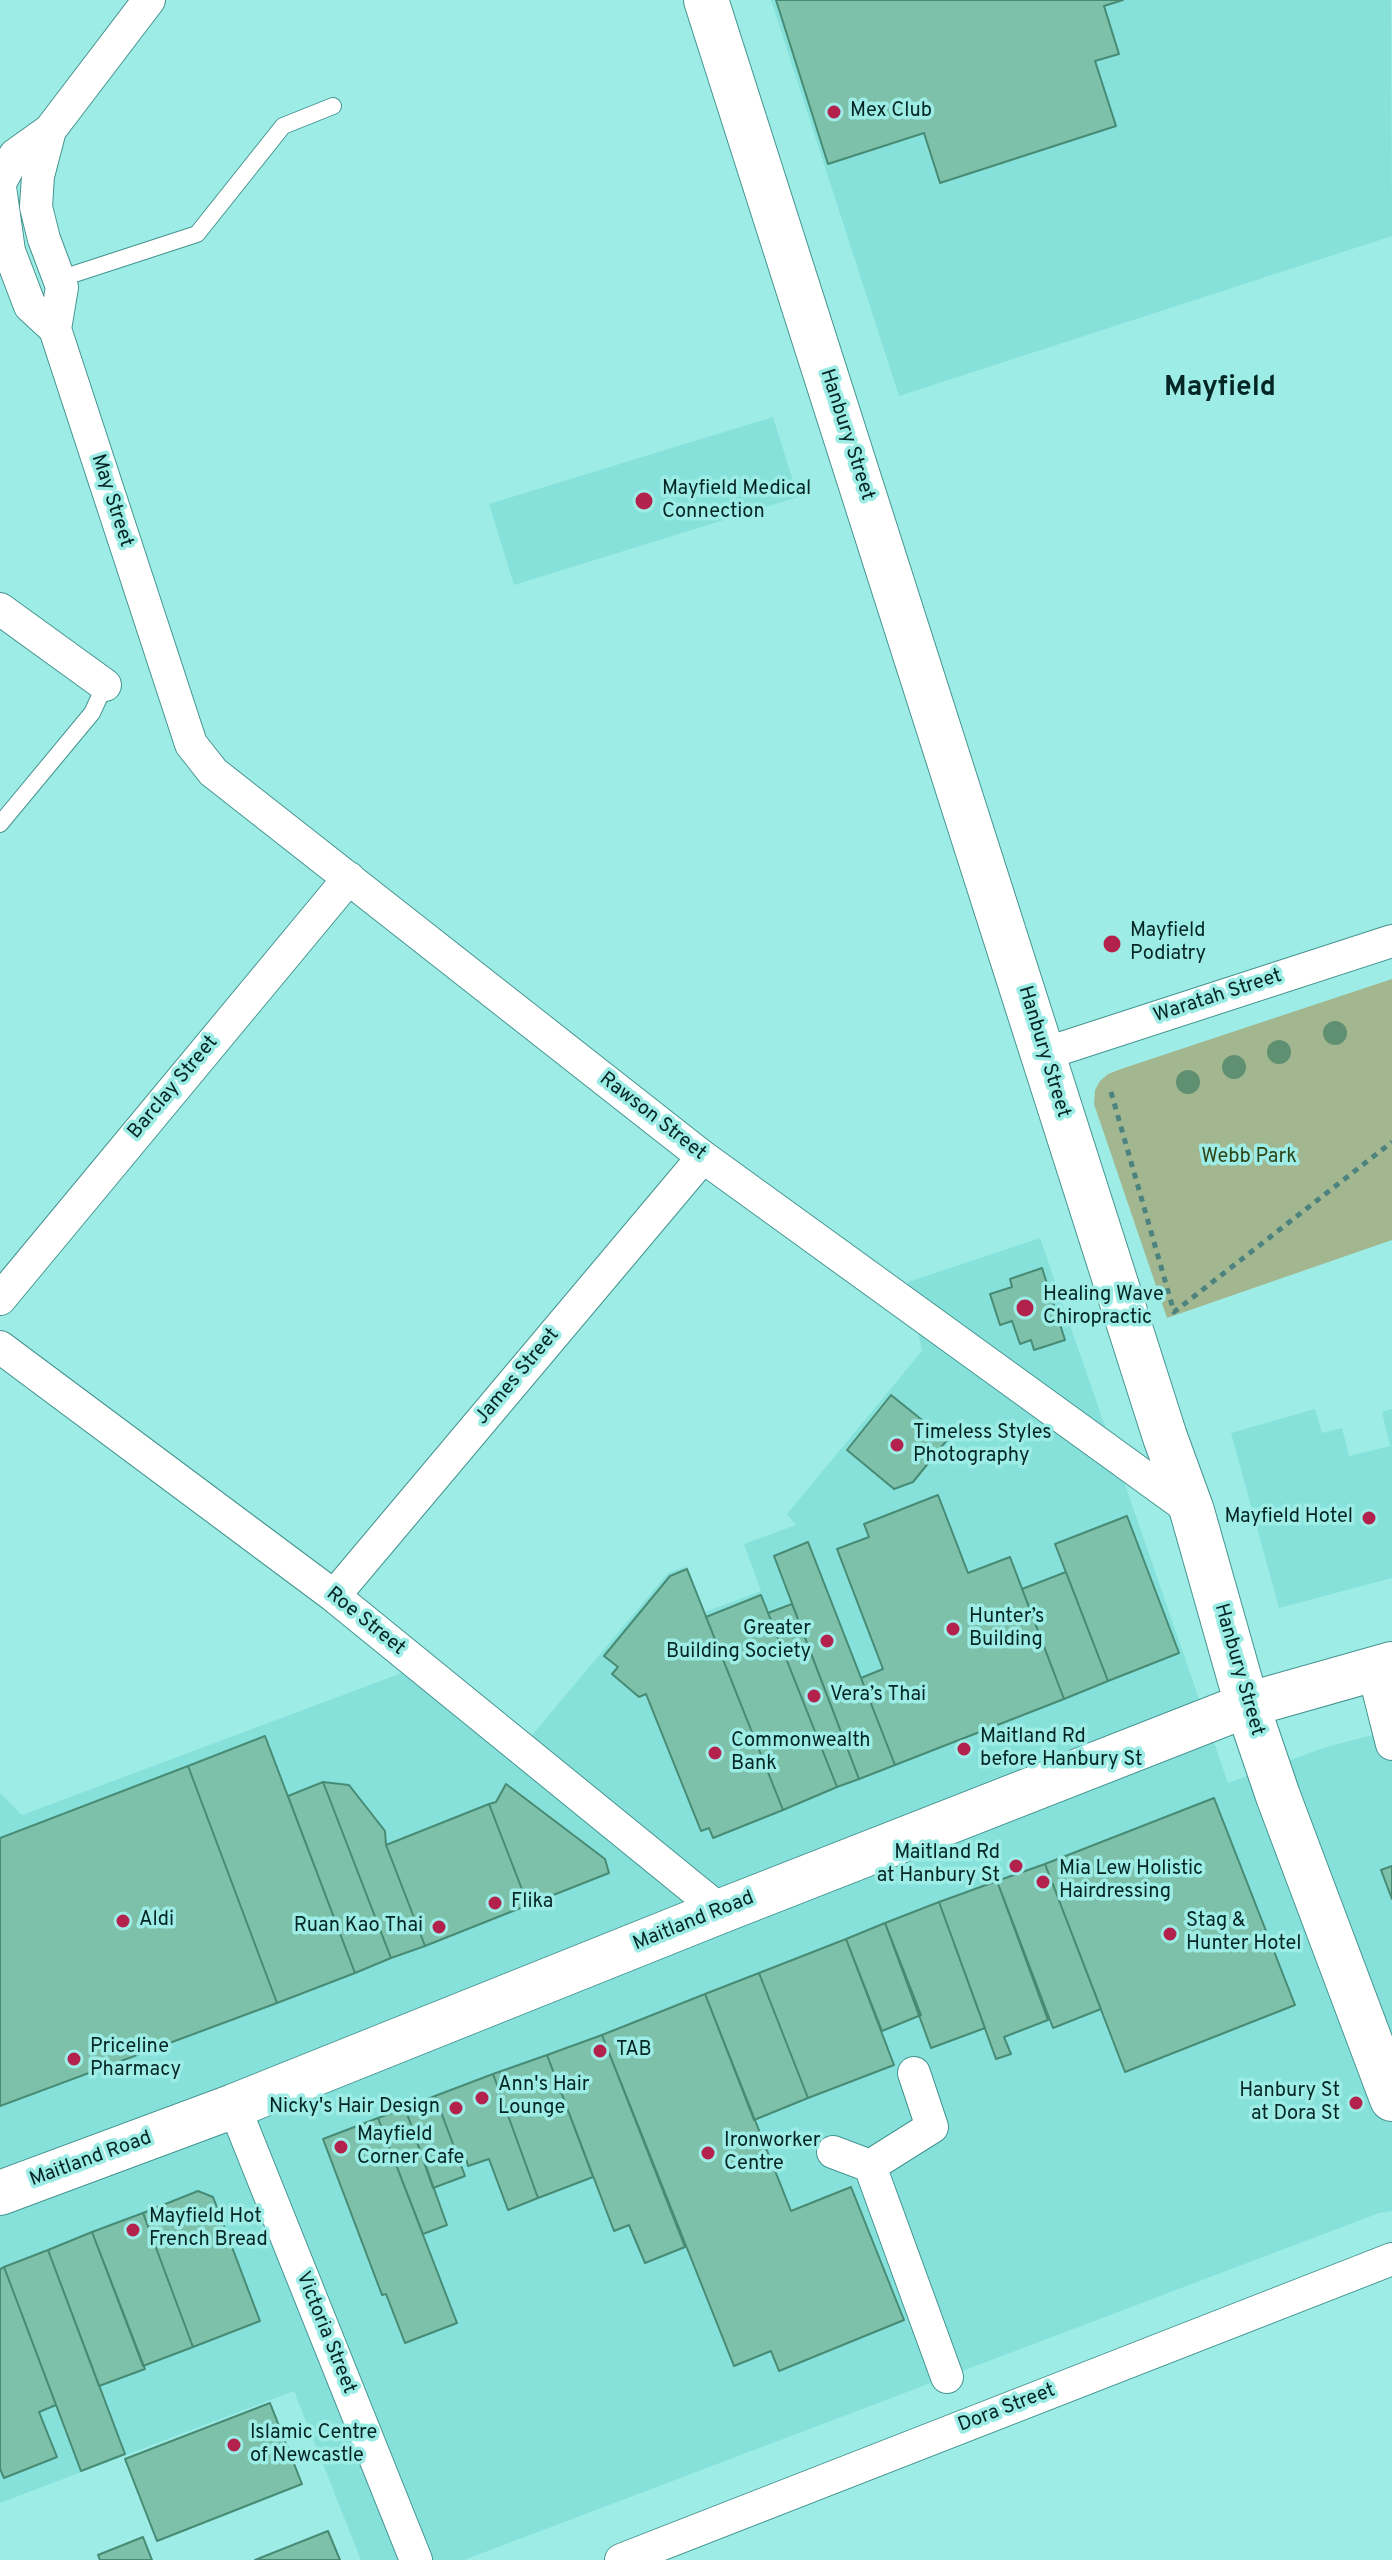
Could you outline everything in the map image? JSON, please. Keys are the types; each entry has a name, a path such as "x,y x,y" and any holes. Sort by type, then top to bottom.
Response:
{"main road":[{"name":"Hanbury Street","path":"706,0 1160,1422 1192,1511 1247,1705 1392,2099"},
{"name":"Maitland Road","path":"0,2193 234,2106 1247,1705 1382,1667"}],"street":[{"path":"0,185 15,155 50,130 149,0"},
{"name":"May Street","path":"50,130 38,176 36,207 62,287 55,329 166,673"},
{"name":"May Street","path":"0,185 5,253 30,306 55,329"},
{"path":"5,253 44,239"},
{"path":"0,609 105,685"},
{"name":"Rawson Street","path":"166,673 191,744 213,772 703,1157 1192,1511"},
{"name":"Barclay Street","path":"0,1299 349,878"},
{"name":"Waratah Street","path":"1044,1054 1392,941"},
{"name":"James Street","path":"334,1596 703,1157"},
{"name":"Roe Street","path":"0,1347 334,1596 721,1911"},
{"path":"1382,1667 1392,1744"},
{"path":"870,2166 932,2127 914,2073"},
{"name":"Victoria Street","path":"234,2106 416,2560"},
{"path":"833,2152 870,2166 947,2377"},
{"name":"Dora Street","path":"621,2560 1392,2259"}],"lane":[{"path":"59,279 197,234 283,126 333,106"},
{"path":"0,824 92,713 105,685"}],"path":[{"path":"1111,1092 1174,1312 1392,1142"}],"shaded area":[{"path":"771,0 1391,0 1392,236 899,396"},
{"name":"Mayfield Medical Connection","path":"773,417 798,497 514,585 489,504"},
{"path":"1040,1238 1228,1783 1326,1747 1392,1730 1392,2211 1379,2213 464,2560 361,2560 294,2391 0,2503 0,1793 22,1815 402,1673 518,1752 668,1573 687,1566 705,1612 761,1591 744,1544 796,1525 787,1514 922,1351 908,1282"},
{"path":"1315,1409 1322,1433 1342,1428 1349,1456 1390,1446 1382,1412 1392,1409 1392,1578 1279,1608 1231,1433"}],"green space":[{"name":"Webb Park","path":"1392,979 1392,1240 1167,1318 1094,1104 1095,1090 1100,1081 1121,1069"}],"building":[{"path":"776,0 1123,0 1104,6 1119,54 1095,61 1116,126 940,183 924,133 828,164"},
{"name":"Healing Wave Chiropractic","path":"1042,1268 1065,1340 1034,1350 1031,1340 1020,1344 1012,1321 1000,1325 990,1294 1012,1287 1010,1279"},
{"name":"Timeless Styles Photography","path":"891,1395 947,1440 913,1482 894,1489 847,1450"},
{"name":"Hunter’s Building","path":"938,1495 968,1573 1010,1557 1064,1699 895,1765 861,1678 883,1669 837,1549 869,1537 864,1524"},
{"path":"1127,1516 1179,1653 1108,1681 1055,1544"},
{"name":"Greater Building Society","path":"808,1542 895,1765 859,1779 774,1556"},
{"name":"Commonwealth Bank","path":"687,1569 783,1810 713,1838 709,1828 701,1831 646,1694 639,1697 612,1674 618,1667 604,1656 670,1576"},
{"path":"1066,1572 1108,1681 1064,1699 1022,1589"},
{"path":"761,1595 837,1787 783,1810 706,1617"},
{"name":"Vera’s Thai","path":"792,1604 859,1779 837,1787 768,1613"},
{"path":"265,1736 355,1973 277,2003 188,1766"},
{"name":"Aldi","path":"188,1766 277,2003 0,2106 0,1838"},
{"path":"323,1782 391,1958 355,1973 288,1796"},
{"path":"323,1782 349,1785 385,1831 386,1845 425,1946 391,1958"},
{"path":"506,1784 605,1859 609,1873 528,1905 489,1804 496,1802"},
{"name":"Stag & Hunter Hotel","path":"1214,1798 1295,2005 1125,2072 1045,1864"},
{"path":"489,1804 528,1905 425,1946 386,1845"},
{"path":"1045,1864 1101,2009 1053,2028 997,1881"},
{"path":"1392,1866 1392,1899 1381,1870"},
{"path":"997,1881 1048,2020 1004,2037 1011,2054 996,2059 939,1902"},
{"path":"939,1902 985,2028 931,2048 885,1923"},
{"path":"885,1923 921,2015 882,2031 846,1939"},
{"path":"846,1939 894,2065 808,2098 759,1973"},
{"path":"759,1973 808,2098 754,2120 705,1994"},
{"name":"Ironworker Centre","path":"705,1994 791,2211 851,2187 904,2320 779,2371 771,2351 734,2366 602,2035"},
{"path":"602,2035 685,2247 645,2263 629,2225 614,2231 547,2055"},
{"path":"547,2055 593,2177 538,2198 493,2074"},
{"path":"493,2074 538,2198 508,2210 489,2159 468,2166 466,2158 459,2160 435,2096"},
{"path":"435,2096 465,2176 433,2188 405,2108"},
{"path":"405,2108 447,2225 423,2234 378,2118"},
{"path":"378,2118 457,2323 405,2343 386,2294 382,2295 323,2139"},
{"path":"198,2191 213,2197 260,2321 193,2347 143,2213"},
{"path":"143,2213 193,2347 143,2366 92,2232"},
{"path":"92,2232 145,2369 99,2386 48,2250"},
{"path":"48,2250 125,2454 81,2471 4,2267"},
{"path":"4,2267 56,2405 39,2412 57,2457 4,2478 0,2469 0,2269"},
{"path":"270,2403 302,2484 157,2541 125,2459"},
{"path":"328,2531 340,2560 255,2560"},
{"path":"143,2537 152,2560 100,2560 98,2555"}],"place":[{"name":"Mex Club","path":"834,112"},
{"name":"Mayfield Medical Connection","path":"644,501"},
{"name":"Mayfield Podiatry","path":"1112,944"},
{"name":"Healing Wave Chiropractic","path":"1025,1308"},
{"name":"Timeless Styles Photography","path":"897,1445"},
{"name":"Mayfield Hotel","path":"1369,1518"},
{"name":"Hunter’s Building","path":"953,1629"},
{"name":"Greater Building Society","path":"827,1641"},
{"name":"Vera’s Thai","path":"814,1696"},
{"name":"Maitland Rd before Hanbury St","path":"964,1749"},
{"name":"Commonwealth Bank","path":"715,1753"},
{"name":"Maitland Rd at Hanbury St","path":"1016,1866"},
{"name":"Mia Lew Holistic Hairdressing","path":"1043,1882"},
{"name":"Flika","path":"495,1903"},
{"name":"Aldi","path":"123,1921"},
{"name":"Ruan Kao Thai","path":"439,1927"},
{"name":"Stag & Hunter Hotel","path":"1170,1934"},
{"name":"TAB","path":"600,2051"},
{"name":"Priceline Pharmacy","path":"74,2059"},
{"name":"Ann's Hair Lounge","path":"482,2098"},
{"name":"Hanbury St at Dora St","path":"1356,2103"},
{"name":"Nicky's Hair Design","path":"456,2108"},
{"name":"Mayfield Corner Cafe","path":"341,2147"},
{"name":"Ironworker Centre","path":"708,2153"},
{"name":"Mayfield Hot French Bread","path":"133,2230"},
{"name":"Islamic Centre of Newcastle","path":"234,2445"}],"district":[{"name":"Mayfield","path":"1220,389"}]}
